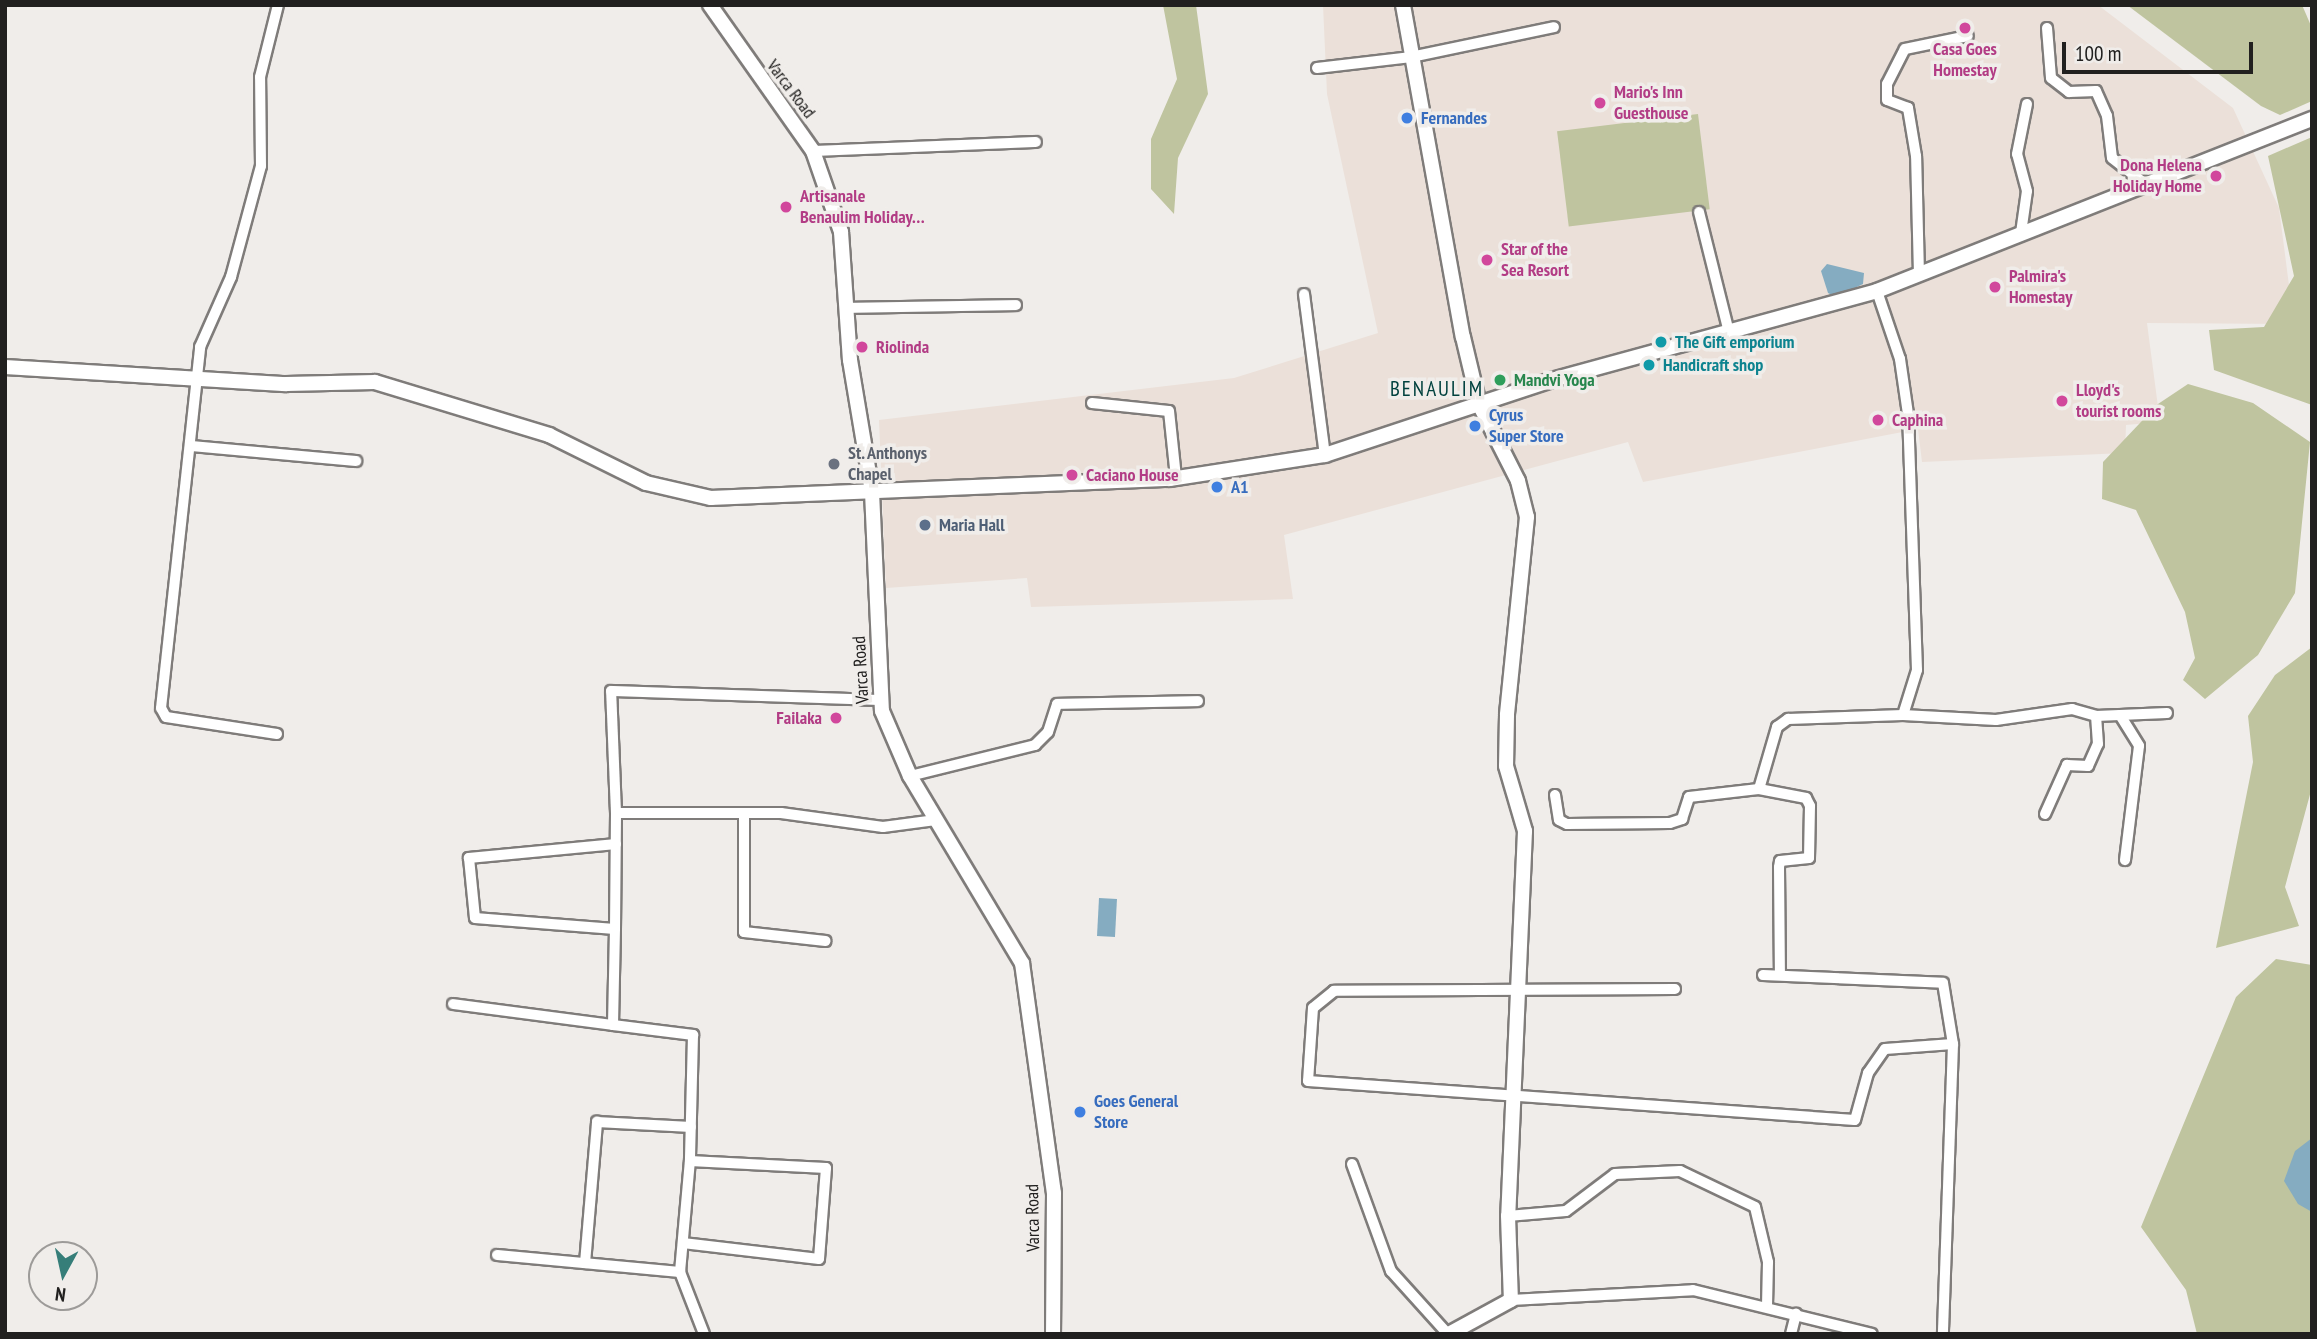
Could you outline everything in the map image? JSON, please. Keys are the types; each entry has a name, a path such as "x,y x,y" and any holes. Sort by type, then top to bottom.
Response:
{"street":[{"path":"277,734 166,717 161,708 199,377 200,347 231,277 261,166 260,77 278,5"},
{"name":"Varca Road","path":"710,5 813,151 841,232 846,308 872,492 882,700 910,776 1022,963 1054,1193 1053,1334"},
{"path":"1403,5 1479,404 1518,481 1527,517 1507,715 1506,766 1525,831 1508,1216 1511,1300"},
{"path":"1317,68 1411,57 1554,27"},
{"path":"2047,28 2052,78 2069,92 2096,91 2107,117 2112,158 2144,183"},
{"path":"1919,275 1916,156 1908,107 1887,100 1887,84 1905,49 1968,36"},
{"path":"2021,233 2027,191 2017,154 2027,104"},
{"path":"5,367 199,377 375,382 549,435 646,483 711,498 1176,478 1325,455 1479,404 1877,292 2144,183 2312,119"},
{"path":"813,151 1036,142"},
{"path":"1699,212 1729,332"},
{"path":"1877,292 1900,359 1908,414 1917,670 1903,715"},
{"path":"1304,294 1325,455"},
{"path":"846,308 1016,305"},
{"path":"1092,403 1169,411 1176,478"},
{"path":"191,446 356,461"},
{"path":"613,1025 616,813 611,691 882,700"},
{"path":"910,776 1035,745 1048,732 1057,704 1198,701"},
{"path":"1759,789 1777,727 1788,719 1903,715 1996,720 2072,709 2096,716 2167,713"},
{"path":"2120,715 2139,746 2124,860"},
{"path":"2045,814 2067,765 2088,766 2098,744 2096,716"},
{"path":"1555,795 1559,820 1567,824 1649,823 1682,819 1689,797 1759,789 1806,798 1810,806 1809,858 1780,861 1779,867 1780,972"},
{"path":"616,813 744,813 883,827 936,820"},
{"path":"744,813 744,932 826,941"},
{"path":"615,929 475,918 465,869 469,858 616,844"},
{"path":"1763,975 1780,972 1943,983 1953,1044 1943,1334"},
{"path":"1675,989 1518,988 1334,992 1313,1008 1307,1040 1308,1081 1513,1091 1855,1120 1868,1073 1885,1049 1953,1044"},
{"path":"453,1004 693,1035 690,1161 680,1272 704,1334"},
{"path":"584,1263 597,1122 691,1127"},
{"path":"682,1243 819,1259 828,1200 826,1168 690,1161"},
{"path":"1352,1164 1391,1271 1448,1334 1511,1300 1693,1290 1767,1305 1872,1334"},
{"path":"1508,1216 1566,1211 1615,1174 1680,1171 1755,1207 1768,1262 1767,1305"},
{"path":"497,1255 680,1272"},
{"path":"1791,1334 1796,1314"}],"shaded area":[{"path":"1323,5 2098,5 2233,108 2279,208 2294,324 2147,323 2160,422 2126,425 2125,453 1922,462 1918,429 1643,482 1628,442 1284,535 1293,599 1031,607 1027,578 886,588 879,420 1234,378 1378,333 1327,94"}],"green space":[{"path":"1163,5 1196,5 1208,94 1178,158 1174,214 1151,189 1151,139 1177,79"},
{"path":"2127,5 2302,5 2312,28 2312,101 2280,115 2261,106"},
{"path":"1698,114 1710,209 1569,227 1557,131"},
{"path":"2312,137 2312,405 2214,370 2209,330 2264,327 2294,276 2268,156"},
{"path":"2188,384 2253,403 2310,442 2295,593 2258,655 2205,699 2183,680 2195,658 2185,612 2136,510 2102,499 2103,462 2158,404"},
{"path":"2312,647 2312,787 2285,887 2299,926 2216,948 2253,762 2248,716 2275,675"},
{"path":"2276,959 2312,965 2312,1334 2197,1334 2186,1290 2141,1227 2236,997"}],"water":[{"path":"1827,264 1864,273 1863,284 1836,297 1828,293 1821,271"},
{"path":"1099,898 1117,899 1115,937 1097,936"},
{"path":"2312,1138 2312,1212 2298,1204 2284,1181 2295,1151"}],"place":[{"name":"Casa Goes Homestay","path":"1965,28"},
{"name":"Mario's Inn Guesthouse","path":"1600,103"},
{"name":"Fernandes","path":"1407,118"},
{"name":"Dona Helena Holiday Home","path":"2216,176"},
{"name":"Artisanale Benaulim Holiday…","path":"786,207"},
{"name":"Star of the Sea Resort","path":"1487,260"},
{"name":"Palmira's Homestay","path":"1995,287"},
{"name":"The Gift emporium","path":"1661,342"},
{"name":"Riolinda","path":"862,347"},
{"name":"Handicraft shop","path":"1649,365"},
{"name":"Mandvi Yoga","path":"1500,380"},
{"name":"Lloyd's tourist rooms","path":"2062,401"},
{"name":"Caphina","path":"1878,420"},
{"name":"Cyrus Super Store","path":"1475,426"},
{"name":"St. Anthonys Chapel","path":"834,464"},
{"name":"Caciano House","path":"1072,475"},
{"name":"A1","path":"1217,487"},
{"name":"Maria Hall","path":"925,525"},
{"name":"Failaka","path":"836,718"},
{"name":"Goes General Store","path":"1080,1112"}],"district":[{"name":"BENAULIM","path":"1437,389"}]}
